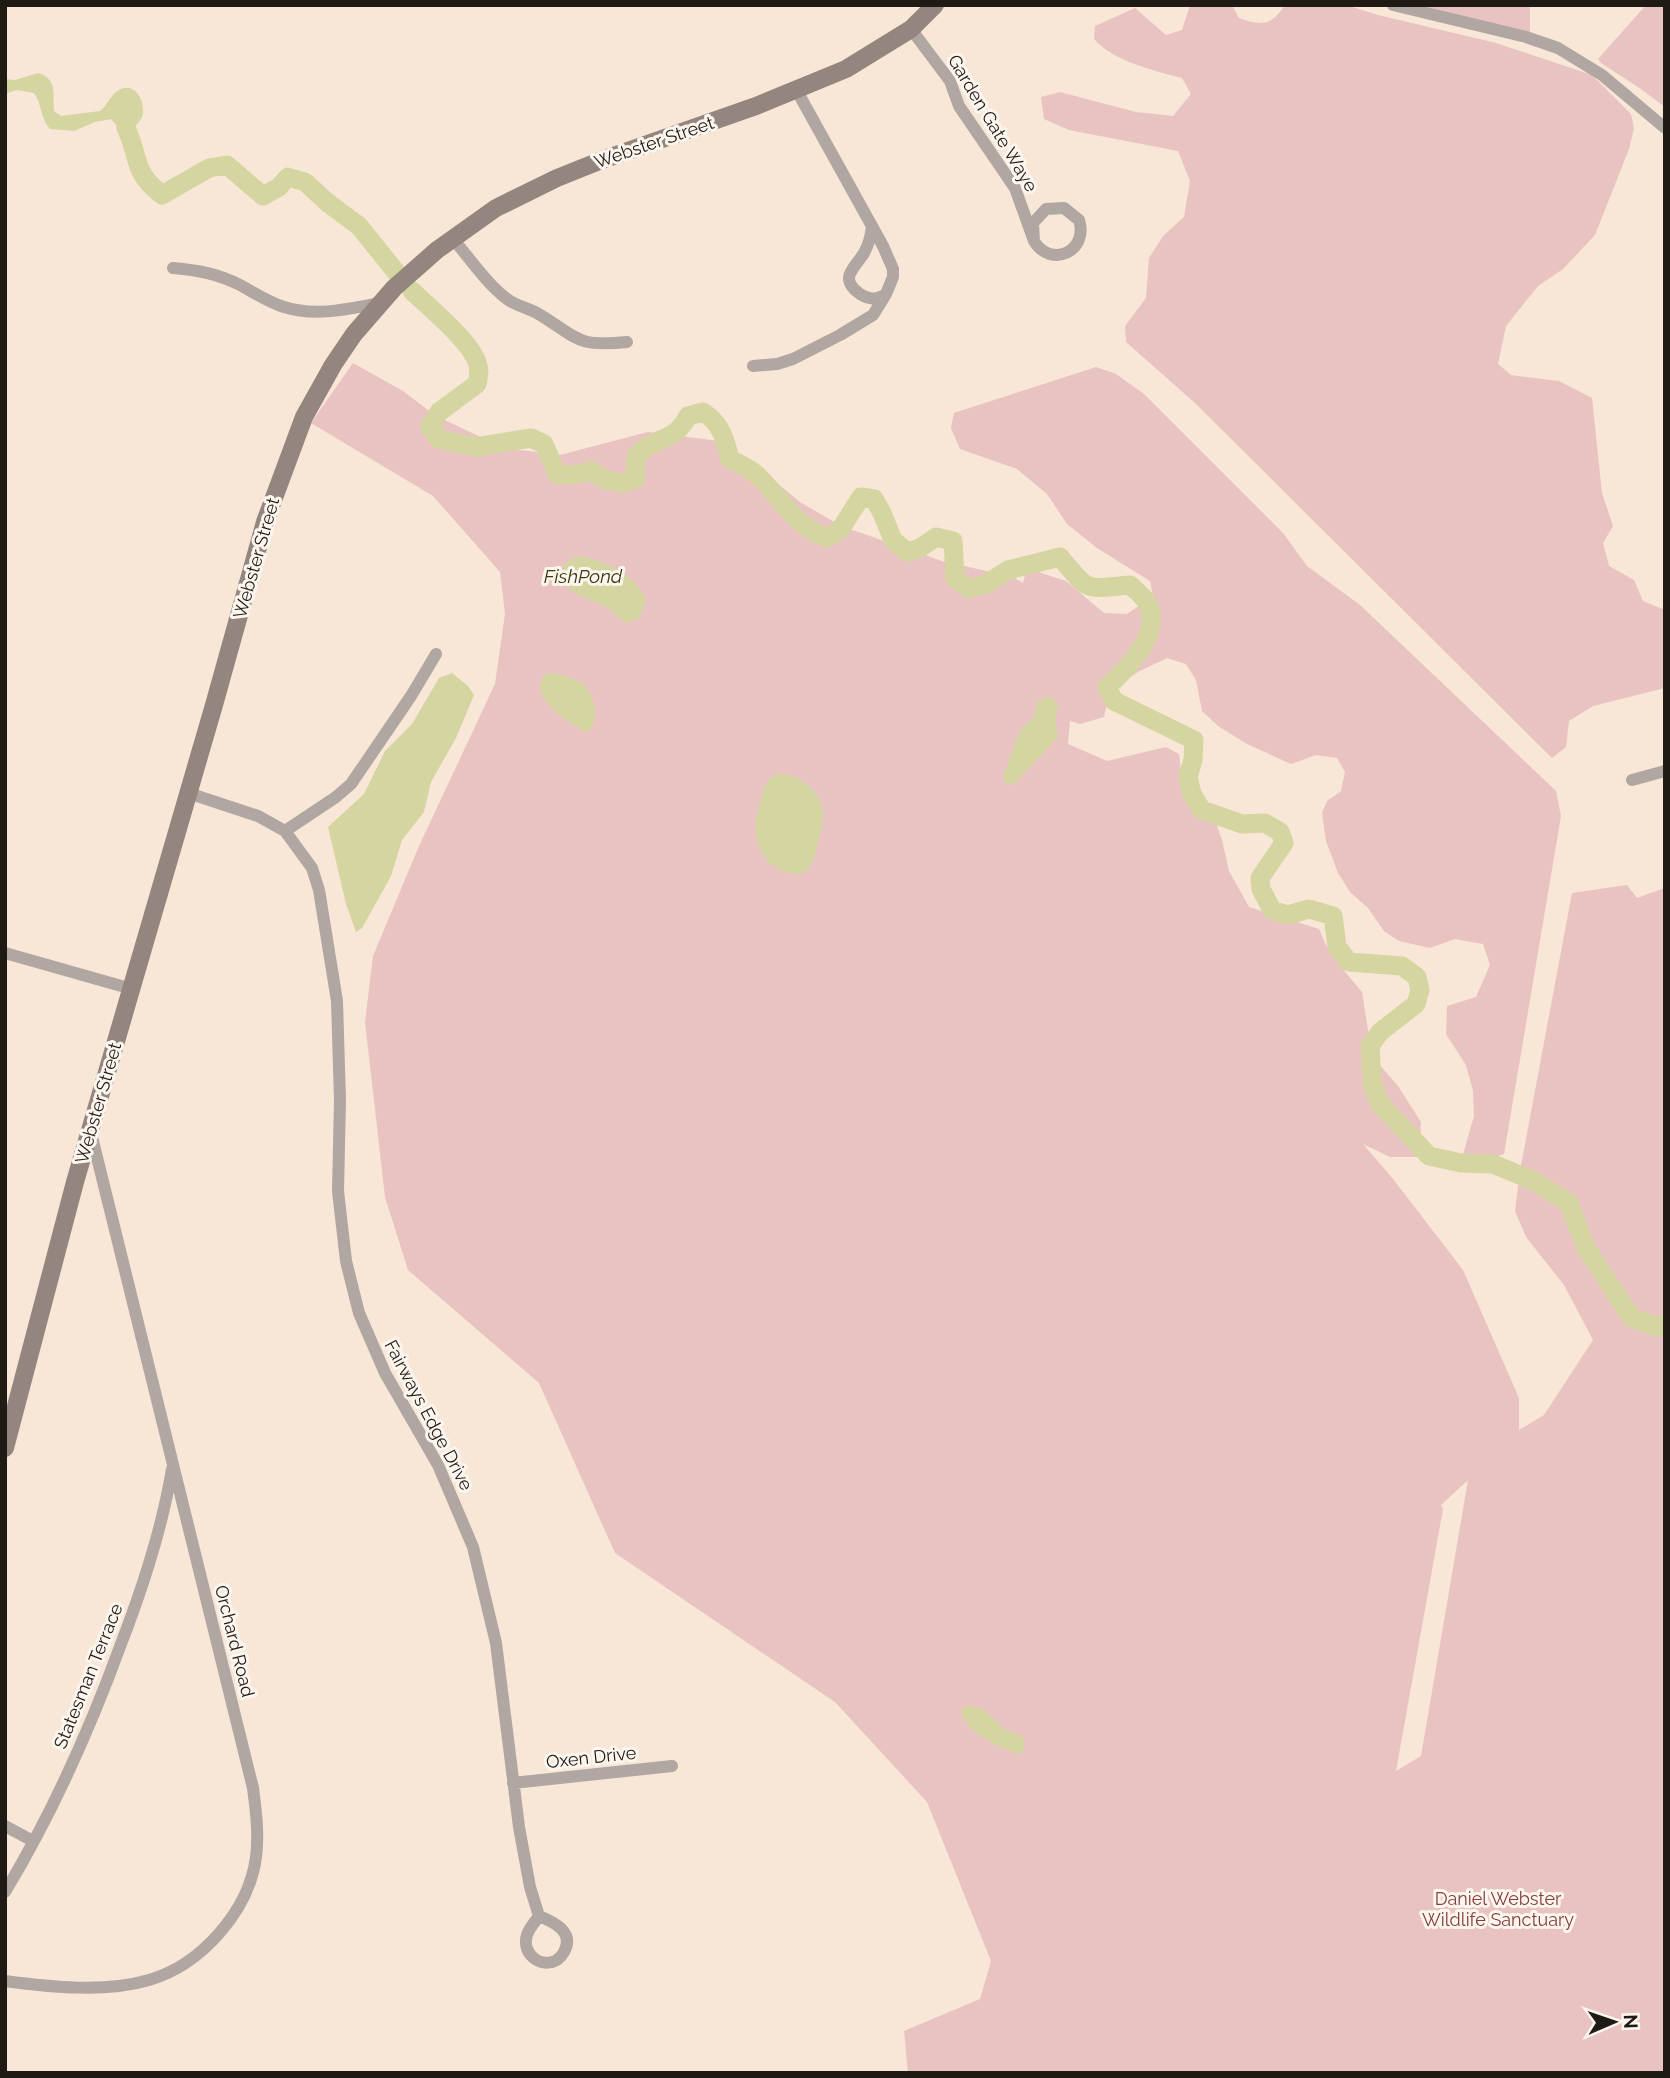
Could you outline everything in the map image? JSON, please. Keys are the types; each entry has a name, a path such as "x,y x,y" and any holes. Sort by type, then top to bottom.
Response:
{"street":[{"name":"Webster Street","path":"5,1448 50,1271 261,534 281,474 315,394 354,334 380,303 412,271 496,208 557,178 602,160 797,91 846,69 911,29 935,5"},
{"path":"1393,5 1527,37 1558,48 1602,75 1665,128"},
{"name":"Garden Gate Waye","path":"911,29 950,81 960,106 1015,188 1034,241"},
{"path":"753,366 777,365 793,359 873,315 893,276 893,269 872,226 797,91"},
{"path":"1064,208 1079,220 1080,239 1068,253 1061,256 1048,255 1034,241 1033,223 1046,209 1064,208"},
{"path":"872,226 867,247 851,268 850,282 852,287 866,298 879,298 886,294"},
{"path":"452,239 491,285 510,301 535,312 571,338 590,344 627,342"},
{"path":"173,268 210,272 241,285 261,298 306,311 331,312 380,303"},
{"path":"285,831 351,784 436,654"},
{"path":"1632,780 1665,771"},
{"name":"Fairways Edge Drive","path":"188,793 258,816 285,831 312,868 319,890 337,1001 339,1204 352,1288 359,1313 385,1373 438,1465 473,1547 496,1643 513,1783 530,1887 539,1916"},
{"path":"5,953 132,989"},
{"name":"Orchard Road","path":"5,1981 124,1985 167,1973 193,1957 220,1932 247,1889 254,1870 257,1828 253,1788 90,1129"},
{"name":"Statesman Terrace","path":"5,1892 79,1748 130,1622 153,1551 173,1462"},
{"name":"Oxen Drive","path":"513,1783 672,1766"},
{"path":"5,1826 33,1841"}],"green space":[{"path":"1190,5 1232,5 1239,18 1260,23 1275,17 1285,5 1346,5 1496,43 1592,75 1631,114 1634,128 1629,149 1595,235 1563,269 1538,286 1506,326 1498,364 1511,375 1559,381 1592,398 1602,493 1613,526 1603,543 1609,566 1634,580 1643,601 1665,610 1665,688 1593,706 1569,721 1566,747 1552,758 1195,403 1126,342 1125,326 1146,298 1149,258 1163,236 1184,217 1190,181 1178,151 1069,130 1044,119 1041,97 1060,92 1136,112 1173,116 1191,94 1182,78 1135,64 1112,53 1094,39 1095,26 1135,8 1166,35 1182,30"},
{"path":"1419,5 1528,5 1530,33"},
{"path":"1646,5 1665,5 1665,107 1598,59"},
{"name":"Daniel Webster Wildlife Sanctuary","path":"353,363 403,391 436,416 504,448 560,455 648,432 719,441 750,461 800,502 841,526 942,561 1013,577 1023,583 1026,571 1038,572 1066,581 1104,613 1127,614 1153,596 1150,581 1097,548 1067,524 1047,494 1017,469 960,449 951,428 954,413 1096,367 1116,374 1144,394 1283,533 1307,566 1360,605 1556,791 1561,816 1504,1154 1483,1161 1462,1158 1474,1116 1473,1091 1466,1065 1446,1034 1447,1006 1476,997 1490,965 1483,944 1455,939 1430,948 1399,941 1384,931 1368,908 1350,892 1338,873 1326,841 1322,813 1327,801 1341,791 1345,772 1337,758 1316,755 1291,764 1247,744 1218,726 1202,711 1196,680 1186,664 1167,658 1110,690 1104,717 1080,724 1070,721 1068,744 1107,761 1166,747 1179,754 1183,790 1216,823 1229,871 1249,907 1319,929 1326,945 1362,992 1372,1056 1398,1086 1421,1122 1419,1157 1390,1157 1363,1144 1463,1270 1519,1398 1519,1430 1544,1415 1593,1340 1564,1285 1526,1237 1515,1211 1520,1171 1572,893 1627,885 1637,898 1665,888 1665,2073 908,2073 904,2031 980,1999 991,1961 927,1802 835,1702 615,1553 539,1383 408,1270 385,1197 365,1022 373,956 419,846 495,684 505,614 500,572 433,496 311,423","holes":["1468,1480 1421,1756 1396,1771 1443,1509 1441,1505"]}],"water":[{"path":"38,73 51,83 54,111 61,116 100,111 116,92 124,88 133,89 143,105 140,121 133,129 136,152 124,147 119,128 111,119 74,131 50,129 34,93 16,90 5,94 5,79 15,80"},
{"name":"FishPond","path":"582,556 611,566 636,585 646,601 639,618 627,623 609,609 563,584 559,578 563,566 569,560"},
{"path":"452,673 468,686 474,695 456,738 431,782 424,812 402,840 391,876 362,928 356,932 346,904 328,827 364,794 385,751 412,724 439,678"},
{"path":"548,673 573,679 590,693 595,714 587,732 570,723 544,698 540,689 541,680"},
{"path":"1046,697 1053,698 1059,708 1055,716 1058,737 1016,782 1007,785 1003,777 1017,737 1034,717 1037,702"},
{"path":"774,775 795,777 806,784 818,797 823,811 814,859 805,872 799,874 787,873 771,864 763,855 756,837 756,820 765,788"},
{"path":"970,1705 984,1710 1004,1729 1022,1736 1025,1743 1023,1752 1017,1754 992,1742 969,1726 960,1710"}],"waterway":[{"path":"126,128 141,171 162,195 209,168 227,165 263,196 279,187 288,177 305,182 359,226 396,272"},
{"path":"412,291 466,344 479,368 477,384 439,412 430,427 439,439 475,447 531,438 544,444 557,474 572,475 591,471 606,480 623,483 635,479 636,456 643,449 677,431 688,416 703,412 718,426 730,459 755,473 806,527 827,538 840,530 861,497 874,499 893,540 907,552 920,548 936,537 953,541 955,578 969,589 986,584 1008,570 1060,557 1077,577 1089,586 1130,585 1146,601 1151,613 1151,625 1133,660 1107,687 1114,701 1194,740 1193,760 1188,777 1192,794 1202,810 1242,824 1265,823 1280,832 1284,843 1260,878 1261,889 1272,910 1288,915 1309,909 1333,916 1337,947 1349,962 1402,966 1417,977 1420,990 1416,1004 1380,1032 1370,1046 1372,1083 1380,1104 1429,1156 1461,1163 1493,1164 1534,1181 1569,1203 1586,1248 1632,1318 1657,1327 1665,1324"}]}
